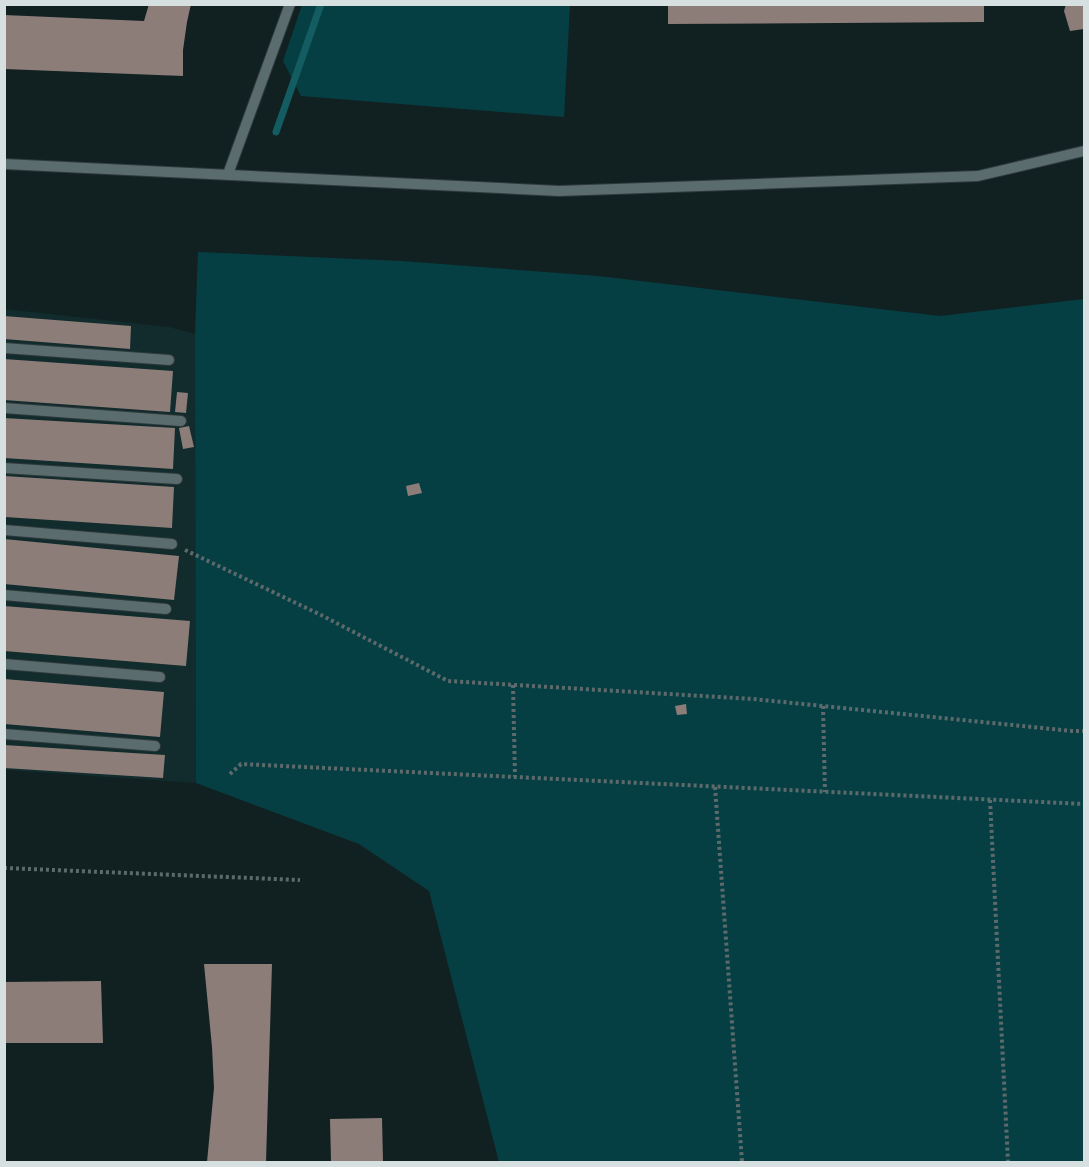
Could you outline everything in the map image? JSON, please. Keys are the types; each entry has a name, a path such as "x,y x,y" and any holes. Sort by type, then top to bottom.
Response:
{"lane":[{"path":"228,174 290,4"},
{"path":"4,164 571,190 978,176 1084,151"},
{"path":"4,348 169,360"},
{"path":"4,408 182,420"},
{"path":"4,468 177,479"},
{"path":"4,530 172,544"},
{"path":"4,595 166,609"},
{"path":"4,664 160,677"},
{"path":"4,734 154,746"}],"path":[{"path":"172,544 321,615 448,681 753,699 1084,731"},
{"path":"513,685 515,777"},
{"path":"823,706 825,792"},
{"path":"230,774 241,764 1084,804"},
{"path":"715,787 742,1162"},
{"path":"990,800 1008,1162"},
{"path":"4,868 300,880"}],"shaded area":[{"path":"302,5 570,5 564,117 301,96 283,61"},
{"path":"198,252 401,261 598,276 940,316 1084,299 1084,1162 499,1162 429,891 359,844 196,783 195,334"},
{"path":"4,309 169,327 195,334 196,783 5,770"}],"building":[{"path":"149,4 191,4 183,50 183,76 4,69 4,15 144,21"},
{"path":"668,4 984,4 984,22 668,24"},
{"path":"1066,4 1084,4 1084,29 1070,31 1064,11"},
{"path":"4,316 131,326 130,349 4,339"},
{"path":"4,359 173,371 170,412 4,400"},
{"path":"177,392 188,393 186,413 175,412"},
{"path":"4,418 175,428 173,469 4,458"},
{"path":"189,426 194,447 183,449 179,428"},
{"path":"5,476 174,487 172,528 5,517"},
{"path":"419,483 422,493 408,496 406,486"},
{"path":"4,539 179,556 174,600 4,584"},
{"path":"4,606 190,621 186,666 4,651"},
{"path":"4,679 164,692 160,737 4,724"},
{"path":"686,704 687,714 677,715 675,706"},
{"path":"4,745 165,755 163,778 4,768"},
{"path":"204,964 272,964 266,1162 207,1162 214,1088"},
{"path":"101,981 103,1043 4,1043 4,982"},
{"path":"382,1118 383,1162 331,1162 330,1119"}],"waterway":[{"path":"276,132 321,4"}]}
